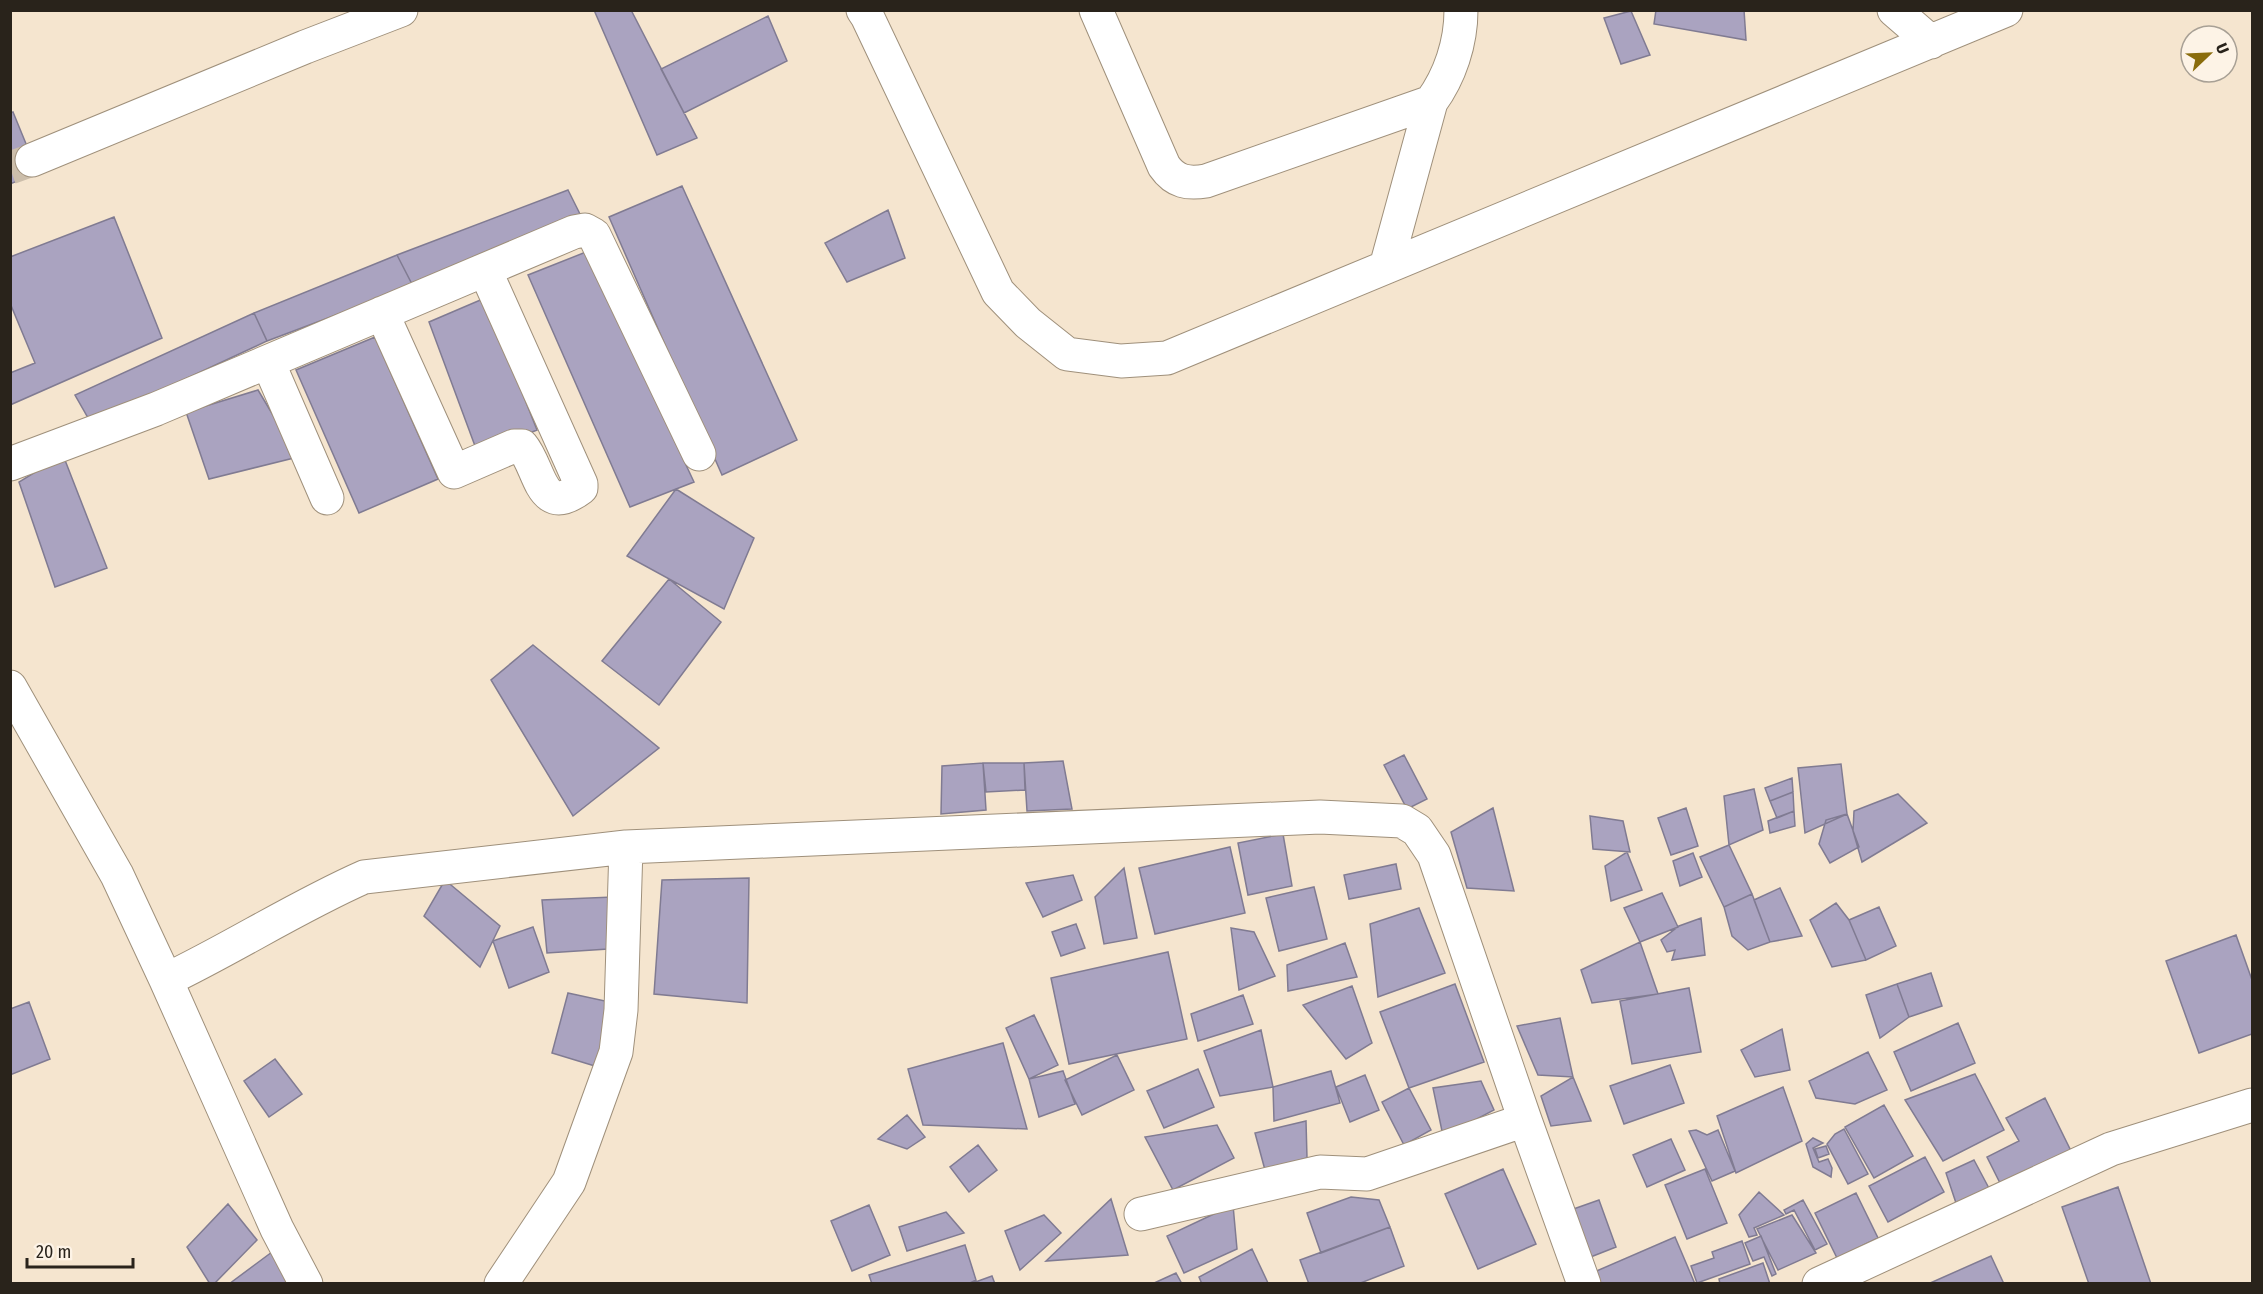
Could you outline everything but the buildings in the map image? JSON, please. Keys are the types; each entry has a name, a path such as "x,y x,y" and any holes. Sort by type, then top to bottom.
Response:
{"street":[{"path":"360,10 30,154 401,10"},
{"path":"1095,10 1164,166 1169,174 1185,182 1206,181 1431,102"},
{"path":"1386,267 1431,102 1442,87 1453,61 1461,10"},
{"path":"1894,10 1931,42"},
{"path":"867,12 998,292 1028,323 1067,354 1121,361 1167,358 2006,10"},
{"path":"10,464 156,409 574,232 585,230 594,235 699,454"},
{"path":"382,313 454,472 514,446 522,446 528,453 545,492 550,497 557,499 578,491 581,489 581,484 485,270"},
{"path":"268,362 327,498"},
{"path":"10,687 117,875 277,1229 306,1284"},
{"path":"166,980 211,958 338,888 364,877 626,847 1320,817 1402,821 1417,830 1434,855 1584,1284"},
{"path":"501,1284 569,1182 616,1052 622,988 626,847"},
{"path":"1819,1284 2111,1149 2253,1105"},
{"path":"1141,1214 1320,1172 1366,1174 1525,1120"}],"tunnel":[{"path":"10,168 32,160"}]}
